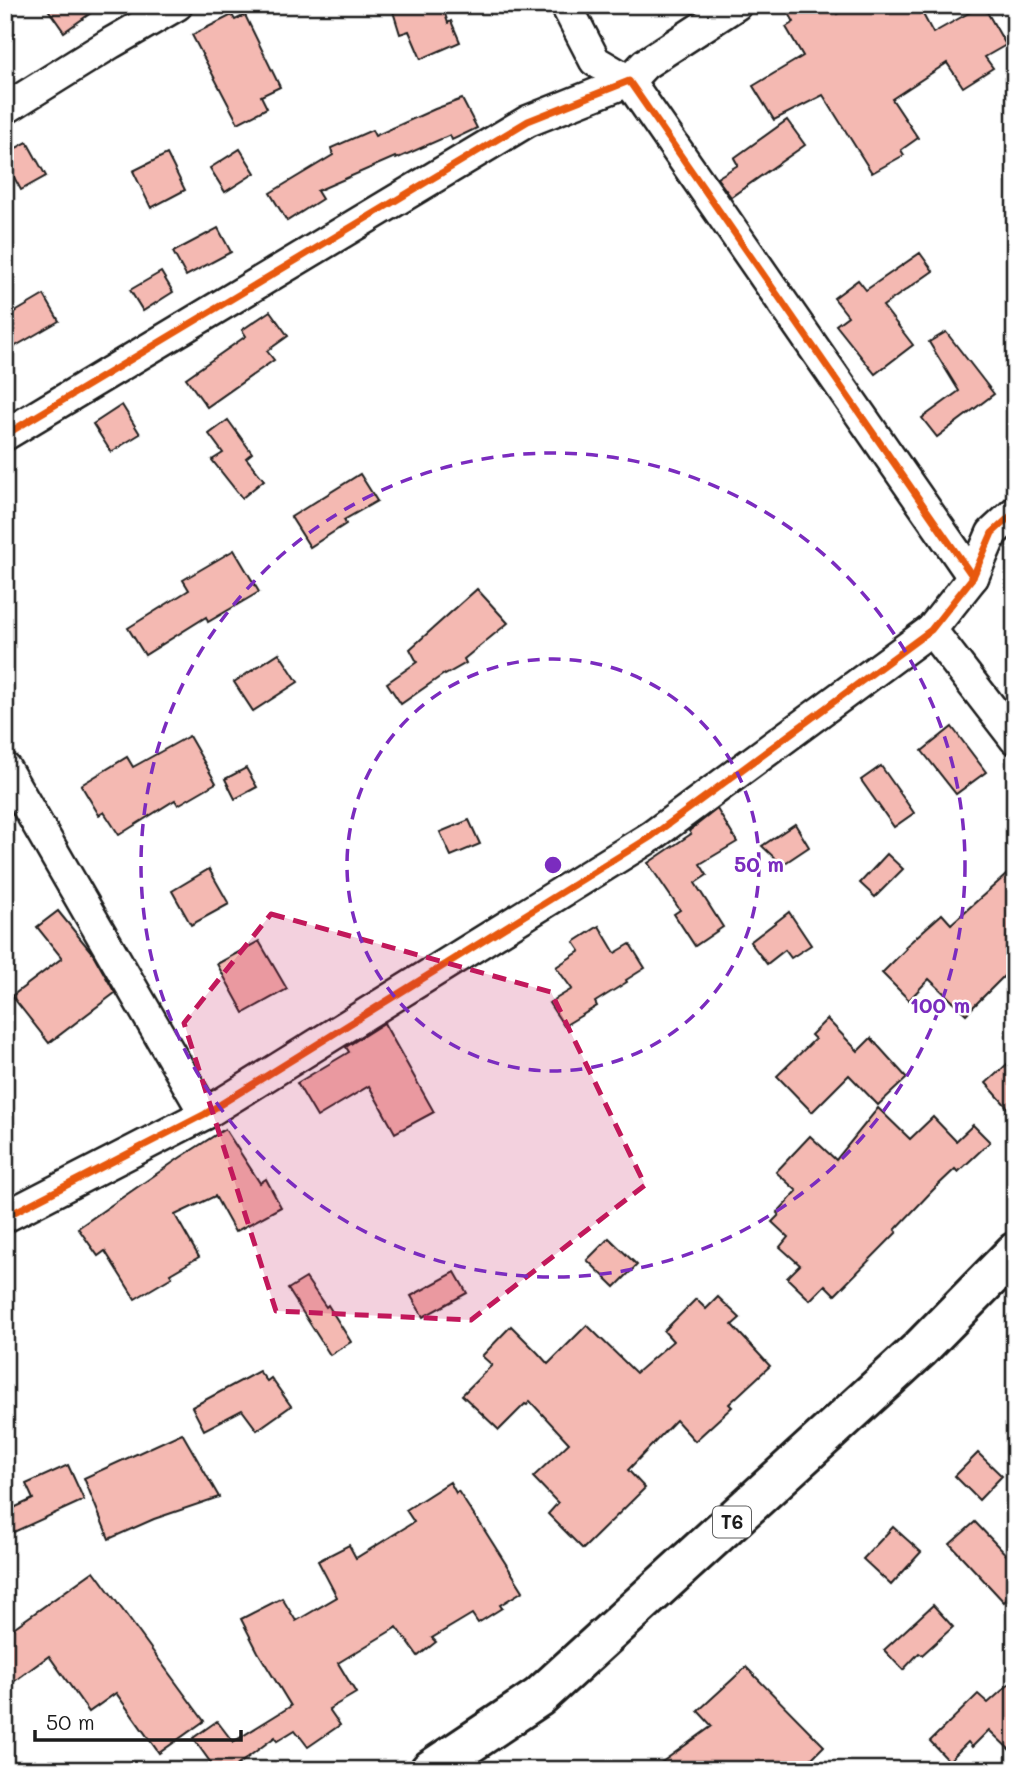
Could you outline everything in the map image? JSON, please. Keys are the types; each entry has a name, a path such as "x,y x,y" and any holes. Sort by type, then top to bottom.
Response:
{"highway":[{"name":"T6","path":"430,1770 539,1697 919,1350 1015,1252"}],"street":[{"path":"5,109 177,5"},
{"path":"566,5 595,61 629,81 973,577"},
{"path":"5,435 528,121 629,81 645,64 736,5"},
{"path":"5,1217 205,1114 652,836 931,630 973,577 992,533 1015,512"},
{"path":"931,630 1015,739"},
{"path":"5,768 205,1114"}],"highlighted area":[{"path":"271,914 551,992 645,1185 471,1320 276,1311 184,1023"}],"building":[{"path":"45,5 102,5 64,32"},
{"path":"391,5 442,5 448,23 451,21 460,42 421,59 409,31 400,34"},
{"path":"784,5 832,5 837,14 854,5 918,5 933,33 983,5 1006,45 985,57 993,68 963,87 947,63 892,99 918,138 901,150 904,155 872,173 823,95 774,120 753,86 803,56 786,27 794,22"},
{"path":"232,15 235,20 245,15 280,87 261,96 267,108 238,123 192,35"},
{"path":"462,99 477,128 452,140 450,135 317,191 322,199 287,221 270,193 333,155 331,148 372,130 375,136"},
{"path":"787,120 805,145 731,197 717,178 738,165 734,158"},
{"path":"27,142 46,176 21,190 5,161 5,154"},
{"path":"240,149 255,173 225,192 210,168"},
{"path":"167,154 185,190 151,208 133,171"},
{"path":"218,228 231,252 186,276 173,252"},
{"path":"920,253 933,271 883,306 913,345 875,374 836,325 848,316 834,298 858,280 866,290"},
{"path":"161,272 173,292 143,311 130,290"},
{"path":"44,295 59,321 5,352 5,318"},
{"path":"270,311 288,336 267,351 274,360 207,407 186,378 246,336 242,330"},
{"path":"946,332 994,394 937,437 922,418 959,391 929,342"},
{"path":"122,405 140,434 111,452 93,424"},
{"path":"228,420 252,453 246,458 264,480 242,498 212,460 223,453 209,434"},
{"path":"360,474 377,501 344,520 346,524 310,547 291,517"},
{"path":"234,550 259,592 208,622 206,617 145,655 128,628 189,590 183,580"},
{"path":"477,589 508,623 464,659 466,663 444,674 401,704 387,683 417,662 410,649"},
{"path":"279,653 298,682 253,711 234,682"},
{"path":"952,727 986,772 956,794 922,751"},
{"path":"189,736 216,783 178,805 175,800 119,835 104,812 99,815 81,785 127,757 133,767"},
{"path":"881,766 914,813 894,827 861,780"},
{"path":"246,768 257,787 235,799 225,779"},
{"path":"717,809 737,842 700,864 707,875 695,883 723,927 695,946 674,914 680,910 648,863 691,834 689,831"},
{"path":"469,820 480,844 451,856 440,832"},
{"path":"795,824 809,847 782,865 762,846"},
{"path":"887,854 903,869 875,897 860,883"},
{"path":"1015,867 1015,965 966,1014 929,979 909,1000 882,973 905,947 942,914 951,924"},
{"path":"209,869 229,904 191,925 172,891"},
{"path":"58,911 93,954 115,993 49,1043 12,996 62,958 37,927"},
{"path":"789,912 811,945 791,958 785,950 767,964 750,942"},
{"path":"599,926 615,953 630,944 645,968 595,1002 597,1006 564,1026 549,1003 572,989 556,967 580,951 574,942"},
{"path":"259,941 287,989 244,1013 217,964"},
{"path":"827,1019 858,1051 871,1038 907,1078 878,1105 849,1075 812,1112 777,1076 815,1039 811,1035"},
{"path":"384,1023 434,1112 395,1133 369,1086 317,1117 297,1083 349,1052 346,1047"},
{"path":"1015,1057 1015,1116 986,1083"},
{"path":"878,1108 910,1139 933,1117 956,1141 973,1125 990,1142 958,1172 955,1169 933,1190 895,1230 897,1232 835,1295 825,1285 810,1300 787,1278 800,1265 780,1247 788,1237 772,1222 797,1191 776,1172 810,1136 836,1160"},
{"path":"225,1129 260,1183 266,1179 281,1207 235,1232 215,1196 175,1215 199,1257 135,1299 105,1251 98,1256 78,1228"},
{"path":"609,1238 637,1265 615,1287 587,1260"},
{"path":"455,1272 467,1293 423,1317 411,1296"},
{"path":"306,1278 326,1307 328,1305 351,1342 330,1355 288,1289"},
{"path":"718,1297 740,1318 732,1325 770,1366 729,1404 732,1407 695,1441 676,1420 628,1470 645,1488 583,1549 548,1514 558,1503 533,1477 569,1443 530,1401 499,1430 462,1395 492,1365 482,1356 511,1326 548,1364 587,1325 636,1373 673,1341 664,1331 696,1299 706,1309"},
{"path":"259,1371 267,1381 271,1378 291,1406 257,1430 242,1410 204,1430 192,1407"},
{"path":"182,1433 219,1497 154,1519 109,1539 84,1478"},
{"path":"978,1453 1002,1476 979,1500 955,1476"},
{"path":"68,1465 84,1500 5,1536 5,1512 33,1499 26,1484"},
{"path":"450,1482 478,1520 523,1591 478,1623 472,1614 432,1638 436,1642 418,1656 397,1627 338,1663 356,1693 329,1709 340,1725 308,1747 295,1730 277,1741 275,1737 231,1770 216,1770 193,1738 217,1721 233,1742 291,1706 241,1619 282,1598 296,1621 337,1597 318,1561 349,1545 356,1558 414,1522 406,1510"},
{"path":"975,1522 1015,1564 1015,1592 1004,1602 950,1544"},
{"path":"893,1527 921,1552 891,1585 863,1559"},
{"path":"94,1571 204,1721 159,1753 116,1693 89,1712 49,1656 5,1688 5,1634"},
{"path":"933,1605 953,1627 922,1655 919,1653 903,1670 884,1650"},
{"path":"746,1667 824,1746 800,1770 651,1770 712,1726 698,1711"},
{"path":"1015,1679 1015,1755 989,1730 972,1747 968,1742 949,1761 930,1741 978,1694 988,1703"}],"cycle path":[{"path":"5,435 528,121 629,81 973,577"},
{"path":"5,1217 205,1114 652,836 931,630 973,577 992,533 1015,512"}]}
